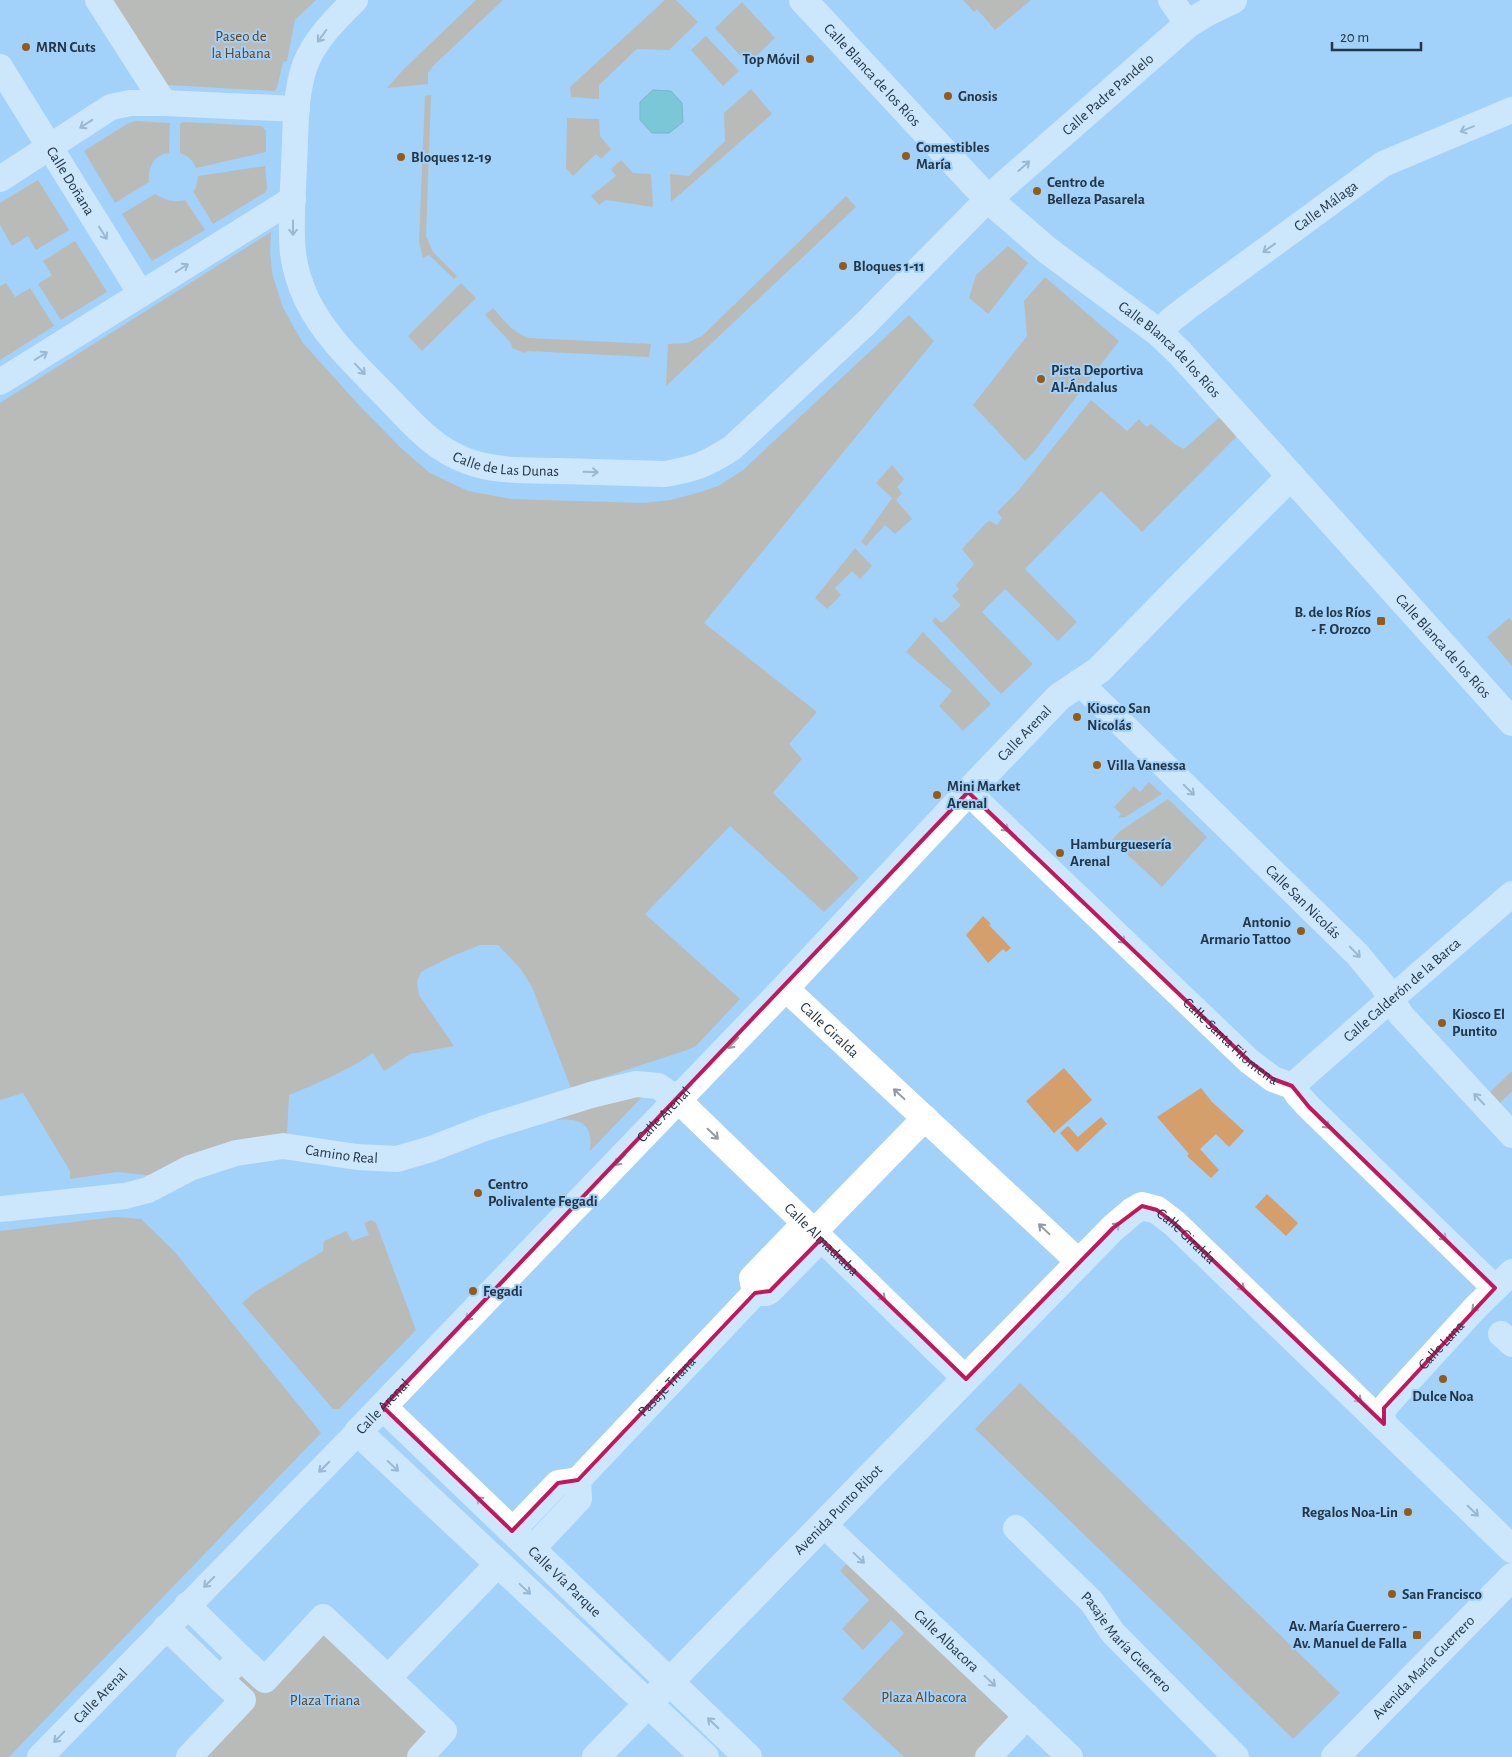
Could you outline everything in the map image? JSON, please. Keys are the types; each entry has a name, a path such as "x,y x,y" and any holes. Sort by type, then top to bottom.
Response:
{"street":[{"path":"98,0 164,102"},
{"name":"Calle de Las Dunas","path":"355,0 332,22 317,43 305,65 297,108 292,199 293,253 298,279 321,324 342,350 423,435 445,451 467,461 503,470 665,474 690,470 710,462 732,448 865,324 988,198"},
{"name":"Calle Blanca de los Ríos","path":"803,0 988,198 1047,250 1159,333 1180,353 1512,722"},
{"path":"1171,0 1188,24"},
{"name":"Calle Padre Pandelo","path":"988,198 1188,24 1233,0"},
{"name":"Calle Doñana","path":"0,67 141,294"},
{"path":"0,179 111,108 130,103 164,102 297,108"},
{"name":"Calle Málaga","path":"1159,333 1171,320 1383,164 1512,110"},
{"path":"0,382 292,199"},
{"name":"Calle Arenal","path":"40,1757 383,1407 785,988 1059,697 1099,670 1178,588 1291,476"},
{"name":"Calle San Nicolás","path":"1079,682 1358,954 1382,984 1401,1015 1512,1135"},
{"name":"Calle Santa Filomena","path":"968,792 1249,1061 1273,1079 1292,1086 1309,1107 1504,1280"},
{"name":"Calle Calderón de la Barca","path":"1292,1086 1512,894"},
{"name":"Calle Giralda","path":"785,988 1080,1262 1113,1228 1142,1206 1157,1210 1174,1223 1512,1549"},
{"name":"Camino Real","path":"0,1209 124,1196 148,1190 190,1168 228,1155 283,1146 357,1157 397,1159 431,1149 485,1128 591,1095 636,1084 658,1086 678,1100"},
{"name":"Calle Almadraba","path":"678,1100 966,1379"},
{"path":"813,1231 925,1118"},
{"name":"Pasaje Triana","path":"512,1530 558,1484 578,1480 756,1293 752,1278 813,1231"},
{"name":"Avenida Punto Ribot","path":"596,1757 1080,1262"},
{"name":"Calle Luna","path":"1384,1424 1382,1414 1384,1408 1504,1280"},
{"name":"Calle Vía Parque","path":"383,1407 748,1757"},
{"path":"358,1432 705,1757"},
{"path":"531,1550 579,1500 578,1480"},
{"name":"Calle Albacora","path":"823,1524 1070,1757"},
{"name":"Pasaje María Guerrero","path":"1016,1528 1092,1602 1113,1632 1236,1757"},
{"path":"388,1678 498,1564"},
{"name":"Avenida María Guerrero","path":"1336,1757 1512,1577"},
{"path":"188,1605 265,1680"},
{"path":"189,1757 243,1700 265,1680 323,1617 444,1732 420,1757"},
{"path":"166,1627 243,1700"},
{"path":"220,1679 241,1658"},
{"path":"988,1757 1027,1716"}],"highlighted area":[{"path":"968,792 1249,1061 1273,1079 1292,1086 1309,1107 1495,1288 1384,1408 1384,1424 1174,1223 1157,1210 1142,1206 1113,1228 966,1379 821,1239 770,1291 755,1293 578,1480 558,1483 512,1531 383,1407"}],"green space":[{"name":"Paseo de la Habana","path":"90,0 316,0 295,20 287,61 283,62 277,88 274,91 151,84"},
{"path":"476,0 503,0 433,66 428,73 428,84 387,88 403,70"},
{"path":"665,0 676,0 698,22 669,50 637,49 599,85 599,99 571,97 570,87"},
{"path":"963,0 1031,0 995,30 977,9 974,12"},
{"path":"742,2 775,38 748,64 715,28"},
{"path":"706,36 739,71 723,86 691,50"},
{"path":"751,89 772,114 671,202 670,174 689,176 725,141 724,113"},
{"path":"431,95 426,236 433,252 457,276 454,279 429,255 423,258 419,241 425,96"},
{"path":"567,118 599,119 600,136 611,149 601,159 596,154 573,176 566,168"},
{"path":"135,121 170,123 169,153 155,159 149,172 149,182 115,203 84,151"},
{"path":"183,122 263,127 266,131 266,152 196,168 190,159 180,153 180,124"},
{"path":"621,160 633,173 651,174 653,207 606,200 599,205 591,196 616,176 611,169"},
{"path":"265,166 266,192 213,224 193,191 196,188 198,176"},
{"path":"38,180 69,230 36,250 28,236 12,246 0,225 0,203"},
{"path":"155,194 169,200 185,200 205,230 152,261 122,214"},
{"path":"846,196 856,207 666,386 668,344 687,343 702,336"},
{"path":"271,232 272,273 283,308 303,343 357,403 402,449 430,473 468,491 511,499 644,503 671,500 718,486 742,471 909,315 934,341 704,623 817,712 789,744 802,759 773,793 859,878 824,912 730,826 645,914 740,999 696,1046 684,1051 571,1088 532,987 520,968 498,945 480,945 450,957 421,972 417,982 419,995 454,1046 410,1054 384,1071 373,1053 343,1071 289,1095 287,1134 165,1177 117,1172 70,1179 70,1171 23,1093 0,1100 0,403"},
{"path":"75,241 107,292 61,320 38,284 52,275 43,261"},
{"path":"1008,246 1028,263 988,314 969,298 976,275"},
{"name":"Pista Deportiva Al-Ándalus","path":"1045,277 1119,341 1034,452 1025,461 973,405 1027,336 1024,301"},
{"path":"6,283 15,297 30,288 54,326 0,360 0,286"},
{"path":"461,283 476,298 422,351 408,336"},
{"path":"493,308 513,329 528,338 651,344 649,357 528,351 525,353 512,348 511,343 485,315"},
{"path":"1091,400 1127,431 1139,419 1146,427 1151,424 1176,445 1184,449 1221,416 1239,434 1142,532 1101,491 1025,569 1077,622 1058,641 1005,589 982,612 1033,664 1001,694 932,621 935,617 942,623 961,605 952,596 959,589 956,585 974,564 962,549 986,523 990,521 997,525 1002,518 997,512 1018,491"},
{"path":"892,465 904,479 897,487 902,493 896,500 912,519 895,534 885,525 866,546 861,542 892,498 876,483"},
{"path":"855,548 872,566 860,579 852,571 835,588 841,595 827,609 815,598"},
{"path":"1509,618 1512,621 1512,666 1487,637"},
{"path":"923,632 991,704 963,731 939,706 952,691 906,652"},
{"path":"1149,782 1162,794 1125,817 1118,818 1121,814 1114,807 1134,786 1140,792"},
{"path":"1168,799 1207,837 1162,887 1112,840 1120,831"},
{"path":"983,916 1011,948 1006,952 1003,949 988,963 966,935"},
{"path":"1064,1068 1092,1100 1054,1133 1026,1101"},
{"path":"1512,1071 1512,1091 1500,1103 1490,1092"},
{"path":"1201,1088 1212,1102 1244,1131 1229,1147 1216,1134 1200,1149 1219,1170 1211,1178 1187,1156 1189,1154 1157,1117"},
{"path":"627,1096 642,1097 590,1151 591,1141 589,1133 582,1123 569,1120 552,1120"},
{"path":"1101,1117 1107,1124 1077,1152 1060,1133 1068,1126 1078,1137"},
{"path":"1267,1194 1298,1223 1286,1236 1255,1207"},
{"path":"115,1217 141,1219 174,1251 321,1433 9,1757 0,1757 0,1231"},
{"path":"371,1220 376,1223 416,1330 339,1409 333,1409 242,1303 255,1292 323,1251 324,1241 346,1231 352,1241 369,1235 364,1223"},
{"path":"1020,1383 1340,1693 1293,1739 975,1429"},
{"name":"Plaza Albacora","path":"846,1564 1027,1716 988,1757 904,1757 842,1699 904,1633 891,1620 863,1650 842,1629 869,1600 840,1571"},
{"name":"Plaza Triana","path":"323,1617 444,1731 420,1757 189,1757 243,1700 220,1679 241,1658 265,1679"}],"shaded area":[{"path":"653,90 671,91 682,103 683,122 669,133 652,133 640,120 640,102"}],"place":[{"name":"MRN Cuts","path":"26,47"},
{"name":"Top Móvil","path":"810,59"},
{"name":"Gnosis","path":"948,96"},
{"name":"Comestibles María","path":"906,156"},
{"name":"Bloques 12-19","path":"401,157"},
{"name":"Centro de Belleza Pasarela","path":"1037,191"},
{"name":"Bloques 1-11","path":"843,266"},
{"name":"Pista Deportiva Al-Ándalus","path":"1041,379"},
{"name":"B. de los Ríos - F. Orozco","path":"1381,621"},
{"name":"Kiosco San Nicolás","path":"1077,717"},
{"name":"Villa Vanessa","path":"1097,765"},
{"name":"Mini Market Arenal","path":"937,795"},
{"name":"Hamburguesería Arenal","path":"1060,853"},
{"name":"Antonio Armario Tattoo","path":"1301,931"},
{"name":"Kiosco El Puntito","path":"1442,1023"},
{"name":"Centro Polivalente Fegadi","path":"478,1193"},
{"name":"Fegadi","path":"473,1291"},
{"name":"Dulce Noa","path":"1443,1379"},
{"name":"Regalos Noa-Lin","path":"1408,1512"},
{"name":"San Francisco","path":"1392,1594"},
{"name":"Av. María Guerrero - Av. Manuel de Falla","path":"1417,1635"}]}
